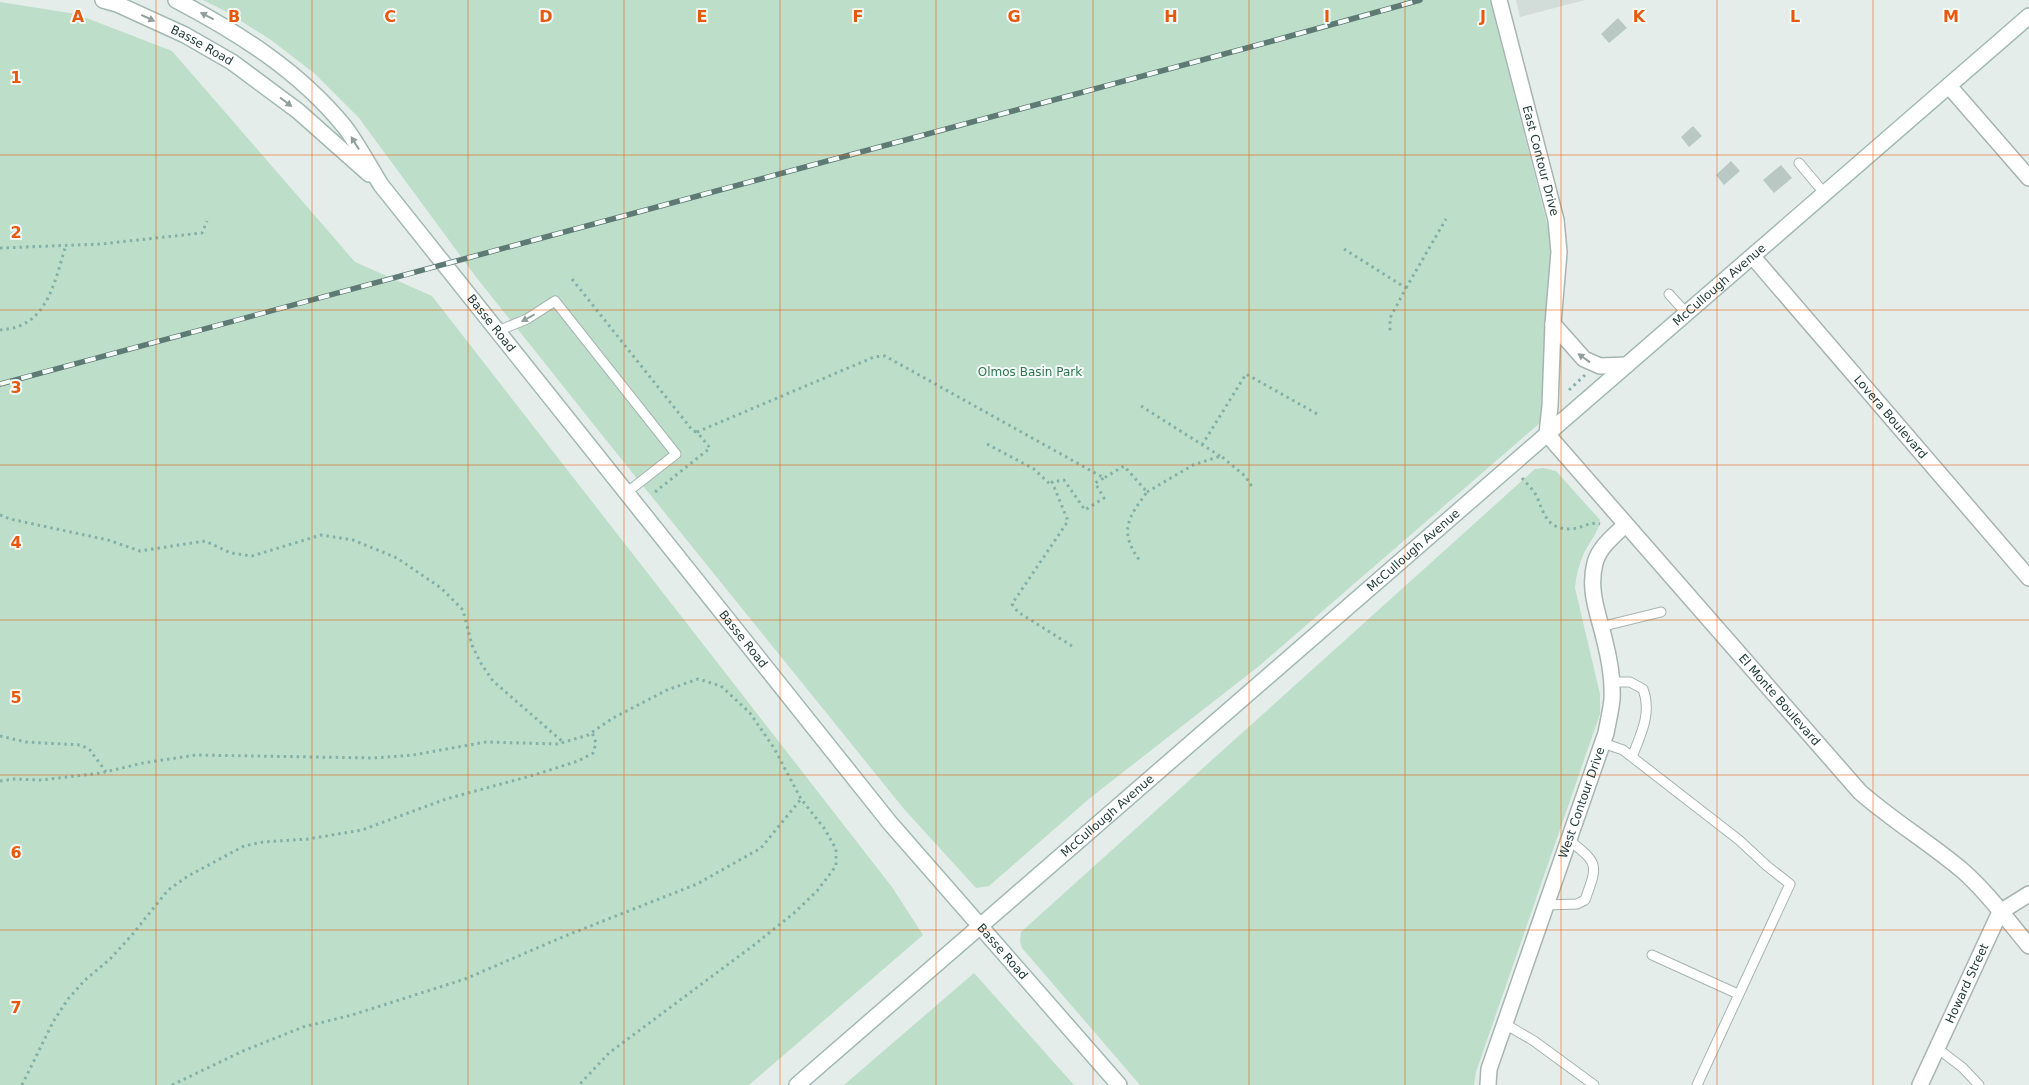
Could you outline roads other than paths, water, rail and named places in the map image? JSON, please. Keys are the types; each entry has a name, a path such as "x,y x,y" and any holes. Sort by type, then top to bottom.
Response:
{"main road":[{"name":"Basse Road","path":"103,0 117,4 184,35 232,62 298,110 381,185"},
{"name":"Basse Road","path":"176,0 225,26 270,56 306,86 344,127 381,185 890,822 1118,1085"},
{"name":"East Contour Drive","path":"1499,0 1556,220 1559,252 1547,434"},
{"name":"McCullough Avenue","path":"797,1085 2029,16"},
{"path":"1949,86 2029,178"},
{"name":"Lovera Boulevard","path":"1752,257 2029,578"},
{"path":"1553,324 1584,360 1600,366 1627,366"},
{"name":"El Monte Boulevard","path":"1547,434 1860,792 1965,873 1985,892 2029,946"},
{"name":"West Contour Drive","path":"1488,1085 1490,1069 1505,1024 1603,743 1612,698 1604,638 1593,596 1595,563 1600,551 1625,525"},
{"path":"2000,912 2029,894"},
{"name":"Howard Street","path":"1920,1085 2000,912"}],"lane":[{"path":"1799,163 1825,194"},
{"path":"1669,294 1687,314"},
{"path":"499,333 505,328 527,319 555,301 676,454 626,493"},
{"path":"1600,626 1661,612"},
{"path":"1611,682 1630,682 1643,689 1648,701 1645,726 1632,757"},
{"path":"1603,743 1623,750 1739,840 1790,884 1697,1085"},
{"path":"1546,905 1578,904 1585,900 1595,872 1593,862 1569,840"},
{"path":"1652,955 1738,994"},
{"path":"1505,1024 1534,1041 1594,1085"},
{"path":"1936,1048 1964,1068 1979,1085"}],"railway":[{"path":"0,384 1420,0"}],"park label":[{"name":"Olmos Basin Park","path":"1030,372"}]}
